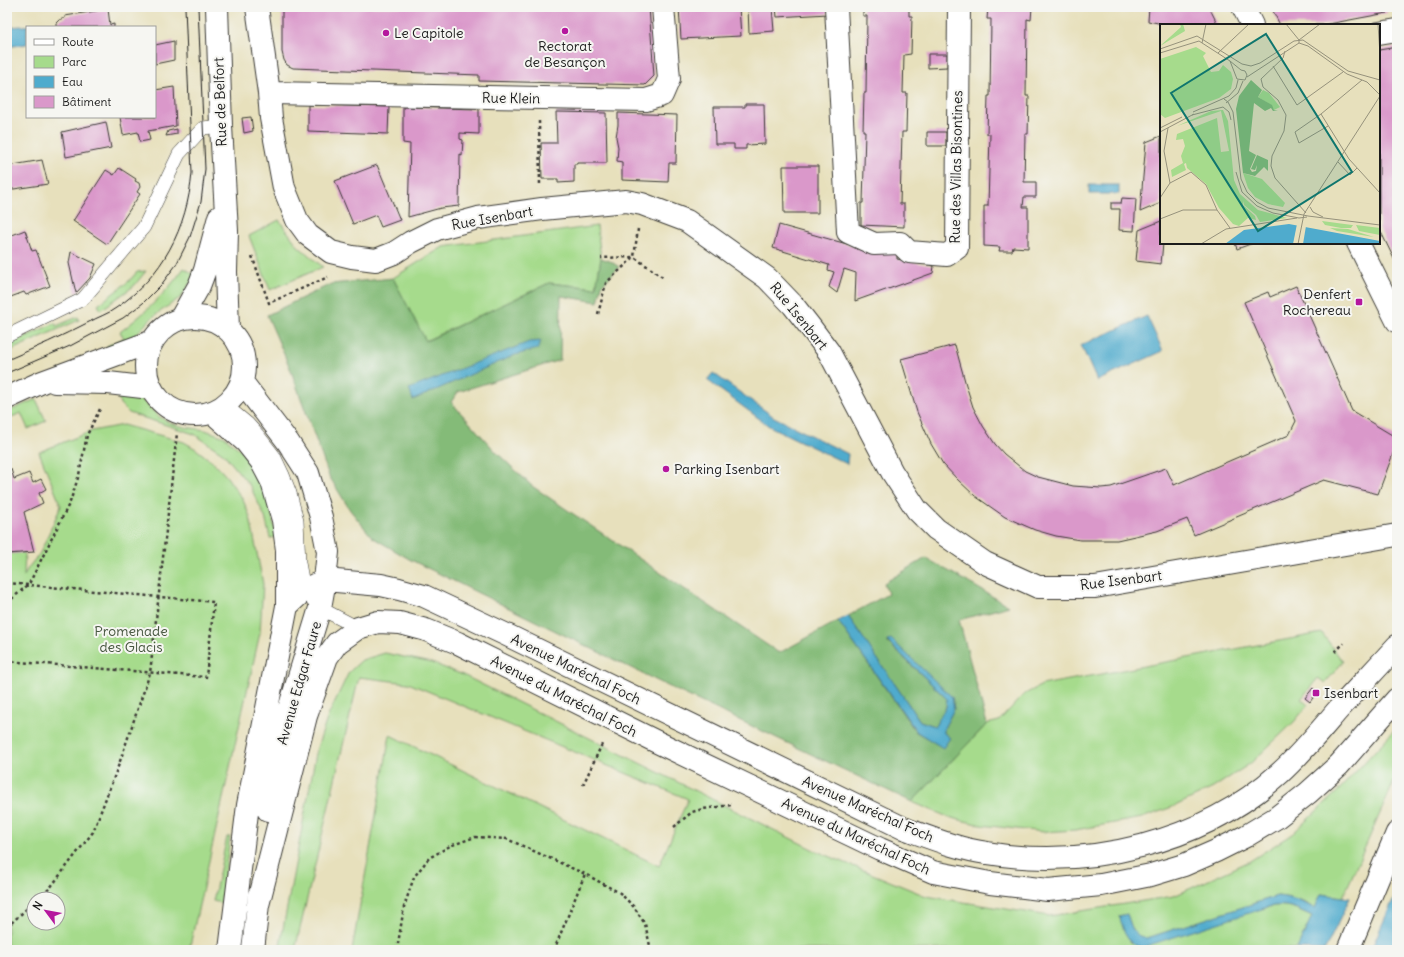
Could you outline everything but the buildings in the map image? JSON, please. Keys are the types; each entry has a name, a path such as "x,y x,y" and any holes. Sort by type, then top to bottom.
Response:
{"main road":[{"name":"Rue de Belfort","path":"217,7 224,196 227,231 226,272 228,329"},
{"name":"Rue Isenbart","path":"257,7 270,93 271,118 284,188 297,220 308,235 331,252 352,257 376,260 394,253 411,242 437,229 478,218 542,209 626,201 642,204 687,221 768,278 793,305 829,352 892,472 917,510 936,529 985,563 1038,587 1095,587 1397,535"},
{"name":"Rue Klein","path":"270,93 646,100 662,95 669,79 663,7"},
{"name":"Rue des Villas Bisontines","path":"836,7 848,232 874,244 900,243 909,252 947,255 957,248 958,7"},
{"path":"1243,7 1252,24"},
{"path":"1380,33 1397,30"},
{"name":"Rue de Belfort","path":"181,318 199,286 205,270 224,196"},
{"path":"1358,244 1397,321"},
{"path":"194,316 218,322 228,329 236,338 244,359 242,382 235,395 218,409 198,415 183,414 170,408 159,399 151,388 148,379 146,359 153,341 165,327 181,318 194,316"},
{"path":"7,398 42,382 153,341"},
{"path":"42,382 108,383 151,388"},
{"name":"Avenue Edgar Faure","path":"242,382 288,442 308,473 321,517 328,552 320,608 283,729 268,811 253,950"},
{"path":"218,409 261,461 272,482 283,520 287,550 287,606"},
{"path":"287,606 304,590 325,580"},
{"name":"Avenue Maréchal Foch","path":"325,580 366,583 399,589 424,596 903,828 946,844 987,853 1032,858 1068,859 1111,854 1152,843 1186,831 1218,817 1248,798 1279,774 1308,746 1338,710 1397,646"},
{"name":"Avenue Edgar Faure","path":"230,950 248,805 287,606"},
{"name":"Avenue du Maréchal Foch","path":"358,628 378,622 400,623 426,630 458,643 655,741 880,849 933,872 990,883 1048,890 1101,885 1151,875 1184,865 1246,836 1276,818 1339,765 1397,699"},
{"name":"Avenue Edgar Faure","path":"257,909 311,701 327,657 336,643 358,628"},
{"path":"1348,950 1397,833"}],"lane":[{"path":"7,336 83,299 144,227 179,154 203,128 221,126"},
{"path":"218,409 248,424 274,456 290,493 297,521 299,564 304,590 320,608 358,628"}],"path":[{"path":"538,98 540,189"},
{"path":"598,314 606,283 634,257 639,223"},
{"path":"251,252 268,303 330,276"},
{"path":"601,258 634,257 664,278"},
{"path":"7,603 29,584 70,502 80,475 87,435 102,405"},
{"path":"47,891 93,832 120,764 150,672 177,433"},
{"path":"7,583 214,602 206,677 7,661"},
{"path":"1335,652 1344,643"},
{"path":"583,785 604,738"},
{"path":"674,827 692,812 737,804"},
{"path":"397,950 404,907 414,877 429,858 450,846 475,837 507,839 585,874 620,893 634,907 644,924 651,950"},
{"path":"554,950 585,874"},
{"path":"7,927 26,909"},
{"path":"7,940 15,950"}],"green space":[{"path":"279,220 298,246 323,267 270,290 249,236"},
{"path":"597,226 601,258 596,288 549,283 425,341 393,278 443,247"},
{"path":"601,258 610,261 619,267 602,285 598,302 561,296 560,360 458,392 451,402 496,452 532,486 779,653 838,621 916,732 943,747 950,738 944,733 944,728 954,709 952,697 887,642 947,699 946,707 935,726 920,721 848,616 888,594 884,583 926,558 1009,606 959,620 987,724 912,802 682,693 409,559 372,537 350,510 329,476 290,368 267,315 331,284 393,278 426,341 549,283 596,288"},
{"path":"184,268 195,275 181,297 154,316 131,339 108,350 107,346 124,338 120,332 155,302"},
{"path":"146,271 134,286 101,310 98,305 129,281 137,272"},
{"path":"78,317 79,320 7,352 7,345 55,323 56,326"},
{"path":"117,389 129,391 142,400 158,416 170,423 205,430 225,437 244,453 265,488 277,537 270,538 265,517 250,486 224,454 194,434 129,413 120,404"},
{"path":"36,399 46,421 28,429 21,413 7,419 7,412"},
{"name":"Promenade des Glacis","path":"123,425 184,442 196,449 215,464 227,477 243,500 250,517 263,584 260,633 189,950 7,950 7,554 25,552 24,576 28,568 40,553 61,506 39,452 92,431"},
{"path":"1322,633 1343,662 1325,683 1318,678 1301,699 1308,705 1294,722 1251,763 1213,788 1175,806 1142,818 1075,830 1044,832 981,825 948,817 912,802 987,724 999,721 1023,695 1042,685"},
{"path":"385,653 432,663 463,675 814,850 926,896 1050,916 1174,896 1250,861 1292,834 1337,792 1397,727 1397,775 1343,897 1321,894 1315,908 1297,900 1277,896 1147,938 1135,933 1127,914 1119,916 1131,944 1268,907 1286,906 1312,916 1297,949 352,950 390,735 659,866 688,799 408,683 359,677 295,950 279,950 317,748 328,716 349,672 362,660"},
{"path":"227,837 230,837 221,903 213,901"}],"water":[{"path":"37,25 38,26 26,26 26,44 7,47 7,27"},
{"path":"1089,185 1119,185 1119,194 1089,194"},
{"path":"1147,316 1163,351 1097,381 1081,345"},
{"path":"541,341 538,349 515,355 413,400 409,389 529,342"},
{"path":"713,373 774,417 848,454 847,464 769,426 707,380"},
{"path":"848,616 920,721 935,726 946,707 947,699 887,641 891,639 952,697 954,709 944,728 944,733 950,738 943,748 917,732 838,621"},
{"path":"1397,891 1397,950 1371,950 1373,945"},
{"path":"1321,894 1350,898 1325,950 1297,949 1312,916 1286,906 1268,907 1143,947 1133,944 1129,940 1126,936 1119,916 1127,914 1135,933 1147,938 1277,896 1292,899 1315,908"}],"tram line":[{"path":"7,360 59,337 113,310 133,295 147,281 170,249 185,213 192,173 185,7"},
{"path":"7,373 70,346 123,318 143,303 161,285 176,265 190,237 201,202 205,169 198,7"}],"place":[{"name":"Rectorat de Besançon","path":"565,31"},
{"name":"Le Capitole","path":"386,33"},
{"name":"Denfert Rochereau","path":"1359,302"},
{"name":"Parking Isenbart","path":"666,469"},
{"name":"Isenbart","path":"1316,693"}]}
